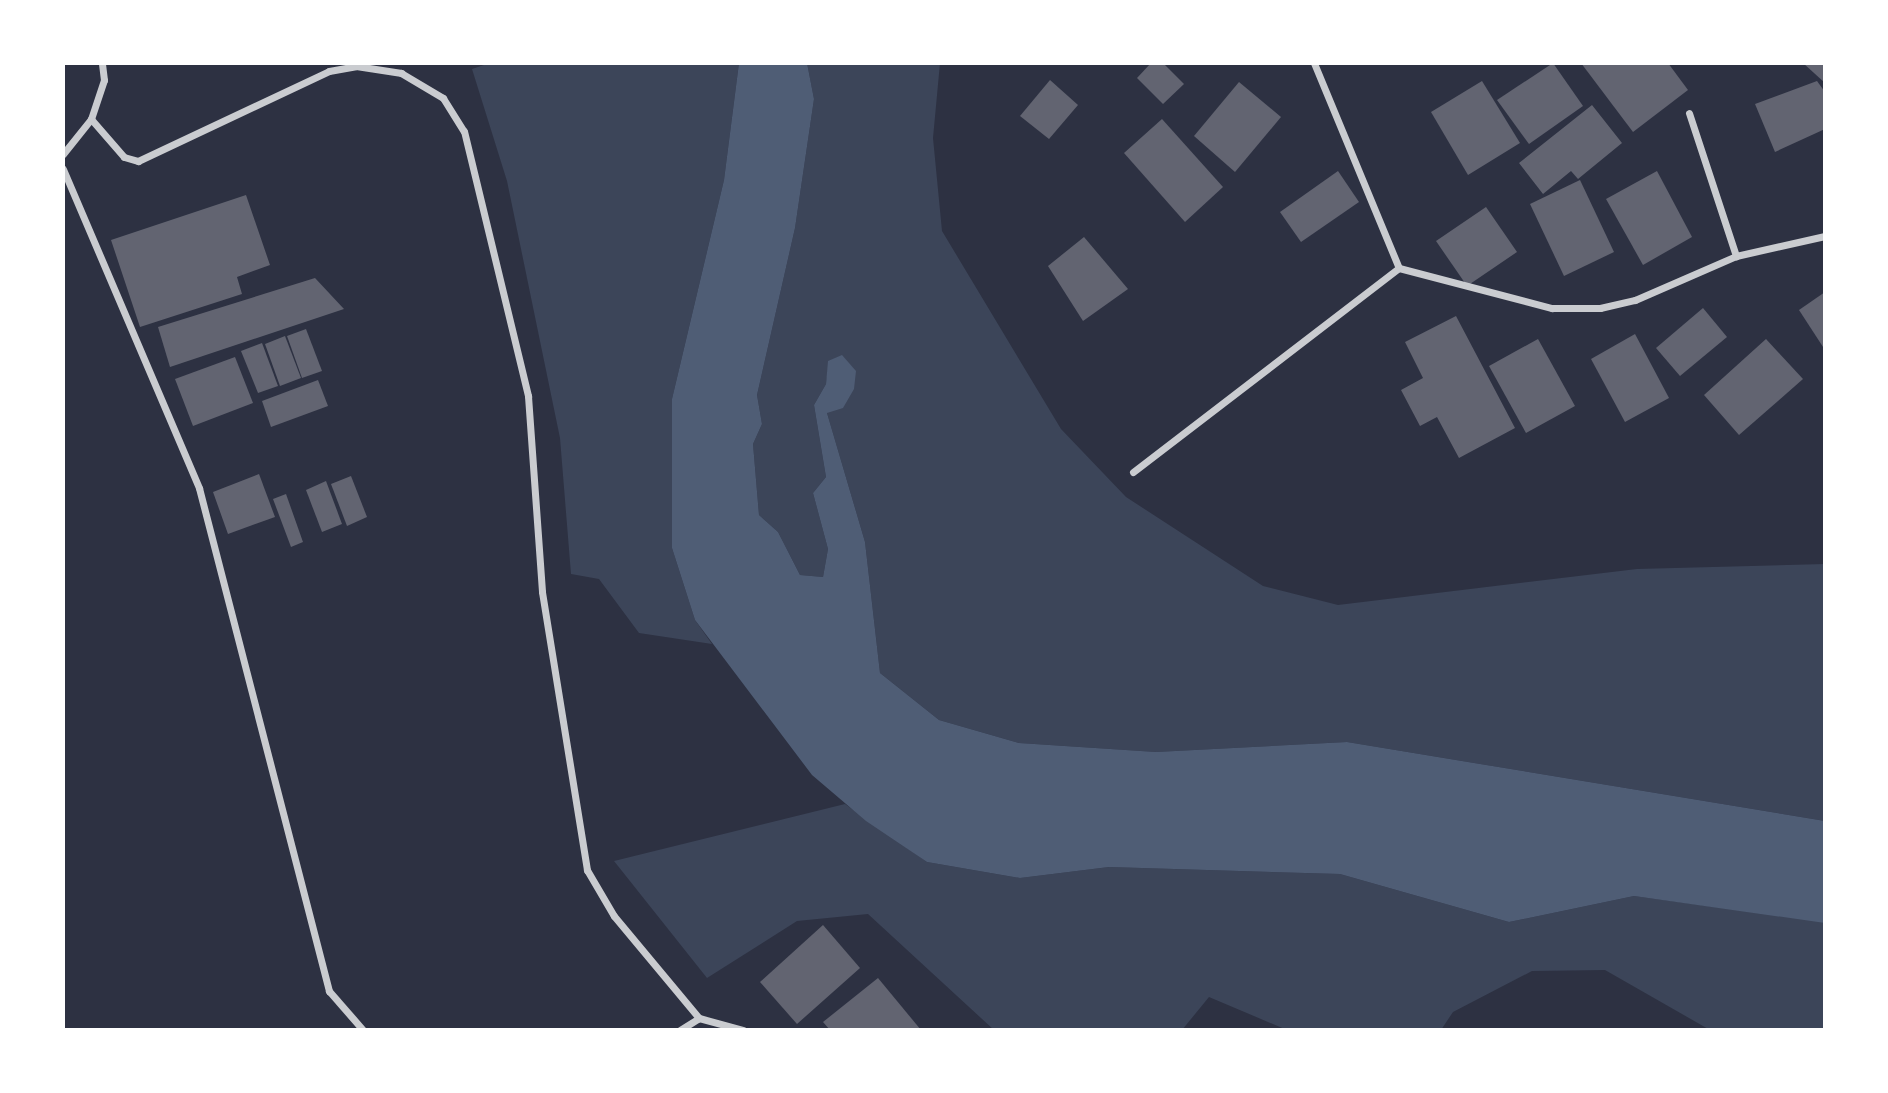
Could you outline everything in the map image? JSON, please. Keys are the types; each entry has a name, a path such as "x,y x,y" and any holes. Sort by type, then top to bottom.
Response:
{"street":[{"path":"63,154 91,119 104,80 102,63"},
{"path":"1314,63 1399,268"},
{"path":"91,119 124,157 138,161 329,71 356,66 401,73 443,98 467,144 528,396 542,592 587,870 614,916 699,1018 743,1030"},
{"path":"1689,113 1735,256"},
{"path":"63,169 199,488 329,991 363,1030"},
{"path":"1399,268 1552,309 1600,308 1635,300 1735,256 1825,236"},
{"path":"1133,472 1399,268"},
{"path":"680,1030 699,1018"}],"shaded area":[{"path":"490,63 739,63 724,180 672,399 672,548 695,620 712,644 639,633 599,579 571,574 560,438 507,181 472,69"},
{"path":"739,63 807,63 814,99 795,228 757,395 762,424 753,444 759,515 778,532 800,575 823,577 828,549 813,493 826,477 814,405 826,384 828,361 842,355 856,371 854,389 843,408 827,413 865,542 880,673 939,720 1019,743 1156,752 1347,742 1825,821 1825,923 1634,896 1509,922 1340,874 1109,867 1020,878 927,862 866,821 812,775 695,620 672,548 672,399 724,180"},
{"path":"807,63 940,63 933,138 942,231 1061,429 1126,497 1263,586 1338,605 1637,569 1825,564 1825,821 1347,742 1156,752 1019,743 939,720 880,673 865,542 827,413 829,361 826,384 814,405 826,477 813,493 828,549 823,577 800,575 778,532 759,515 753,444 762,424 757,395 795,228 814,99"},
{"path":"845,804 927,862 1020,878 1109,867 1340,874 1509,922 1634,896 1819,921 1825,923 1825,1030 1710,1030 1605,970 1532,971 1453,1012 1441,1030 1287,1030 1209,997 1182,1030 994,1030 868,914 797,921 707,978 614,861"}],"building":[{"path":"1151,63 1163,63 1184,84 1163,104 1137,78"},
{"path":"1553,63 1583,106 1529,144 1497,100"},
{"path":"1581,63 1668,63 1688,90 1633,132"},
{"path":"1803,63 1825,63 1825,83"},
{"path":"1050,80 1078,105 1049,139 1020,116"},
{"path":"1482,81 1520,143 1468,175 1431,112"},
{"path":"1817,81 1825,92 1825,129 1775,152 1755,104"},
{"path":"1239,82 1281,117 1235,172 1194,136"},
{"path":"1592,105 1622,143 1578,179 1571,171 1543,194 1519,163"},
{"path":"1162,119 1223,187 1185,222 1124,153"},
{"path":"1338,171 1359,202 1301,242 1280,212"},
{"path":"1657,171 1692,237 1643,265 1606,199"},
{"path":"1580,180 1614,252 1564,276 1530,204"},
{"path":"246,195 270,265 237,277 242,294 140,327 111,240"},
{"path":"1486,207 1517,252 1467,286 1436,241"},
{"path":"1084,237 1128,289 1083,321 1048,266"},
{"path":"315,278 344,309 170,367 158,327"},
{"path":"1825,292 1825,350 1799,310"},
{"path":"1703,308 1727,337 1680,376 1656,348"},
{"path":"1456,316 1515,428 1459,458 1437,417 1420,426 1401,390 1423,378 1405,342"},
{"path":"306,329 322,371 302,378 287,336"},
{"path":"1635,334 1669,398 1625,422 1591,359"},
{"path":"285,336 301,378 280,386 265,344"},
{"path":"1538,339 1575,406 1526,433 1489,366"},
{"path":"1766,339 1803,379 1739,435 1704,395"},
{"path":"262,343 278,386 258,393 241,351"},
{"path":"235,357 253,403 193,426 175,379"},
{"path":"318,380 328,406 271,427 262,401"},
{"path":"259,474 275,517 228,534 213,492"},
{"path":"351,476 367,517 347,526 331,484"},
{"path":"326,481 342,524 322,532 306,490"},
{"path":"286,494 303,542 291,547 273,499"},
{"path":"823,925 860,968 797,1024 760,982"},
{"path":"878,978 921,1030 830,1030 823,1022"}]}
